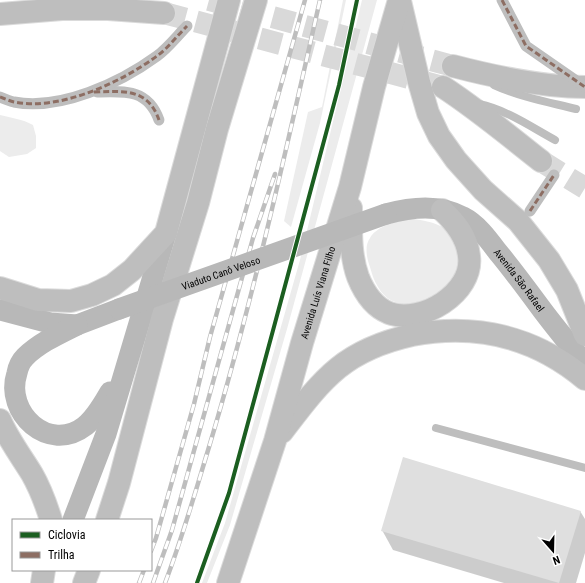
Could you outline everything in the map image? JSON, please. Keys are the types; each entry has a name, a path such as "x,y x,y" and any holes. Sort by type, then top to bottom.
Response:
{"main road":[{"path":"72,519 106,434 166,233 229,0"},
{"path":"107,519 119,483 162,320 198,203 217,130 256,0"},
{"path":"400,0 419,82 428,113 436,130 456,160 483,190 518,221 549,260 567,290 585,335"},
{"name":"Avenida Luís Viana Filho","path":"228,583 275,441 302,343 350,187 374,87 400,0"},
{"path":"0,14 62,9 108,9 164,13"},
{"path":"453,66 480,73 535,83 585,87"},
{"path":"443,87 466,102 548,168"},
{"path":"350,187 352,251 358,277 364,290 380,308 396,315 414,315 423,313 440,305 455,292 466,276 470,258 466,242 458,226 442,210"},
{"name":"Viaduto Canô Veloso","path":"0,310 50,323 76,325 386,214 416,208 442,210"},
{"name":"Avenida São Rafael","path":"442,210 465,218 476,226 488,239 585,364"},
{"path":"0,288 38,300 71,301 92,295 113,285 132,270 166,233"},
{"path":"76,325 37,347 24,358 18,368 14,381 14,394 17,406 33,426 46,433 62,435 74,432 84,426 96,416 126,364"},
{"path":"275,441 319,386 338,368 359,354 380,344 404,337 431,332 456,330 481,332 502,336 529,344 552,355 585,379"},
{"path":"0,420 4,430 43,497 51,519"},
{"path":"43,583 44,571"},
{"path":"43,583 49,571"},
{"path":"84,583 90,571"}],"street":[{"path":"502,0 526,46 585,87"},
{"path":"90,93 127,75 158,56 187,26"},
{"path":"0,97 14,102 45,104 90,93 121,91 136,93 148,101 155,109 159,120"},
{"path":"530,210 548,168"}],"lane":[{"path":"480,73 493,84 508,91 576,109"},
{"path":"466,102 498,109 556,140"},
{"path":"436,428 585,468"}],"shaded area":[{"path":"343,0 346,0 320,123 291,227 284,221 308,112 322,107"},
{"path":"362,0 377,0 287,329 230,525 207,583 202,583 225,523 300,260"},
{"path":"0,115 21,120 33,125 36,136 36,148 27,154 9,157 0,151"},
{"path":"407,218 423,220 447,230 454,235 458,241 460,249 458,278 438,297 422,303 405,304 390,300 383,294 374,280 368,260 367,245 373,234 382,227"}],"building":[{"path":"403,457 581,511 559,583 381,531"}],"tunnel":[{"path":"209,0 453,66"},
{"path":"164,13 443,87"},
{"path":"541,161 585,188"}],"railway":[{"path":"152,548 194,404 210,337 305,0"},
{"path":"165,583 177,550 209,447 240,336 268,225 320,0"},
{"path":"153,583 172,530 253,238 275,174"},
{"path":"139,583 144,571"}],"marked path":[{"path":"502,0 526,46 585,87"},
{"path":"0,97 14,102 32,104 51,102 70,99 108,85 126,76 161,53 187,26"},
{"path":"94,92 115,91 141,97 148,102 159,120"},
{"path":"530,211 554,175"}],"cycle path":[{"path":"197,583 229,493 339,85 357,0"}]}
